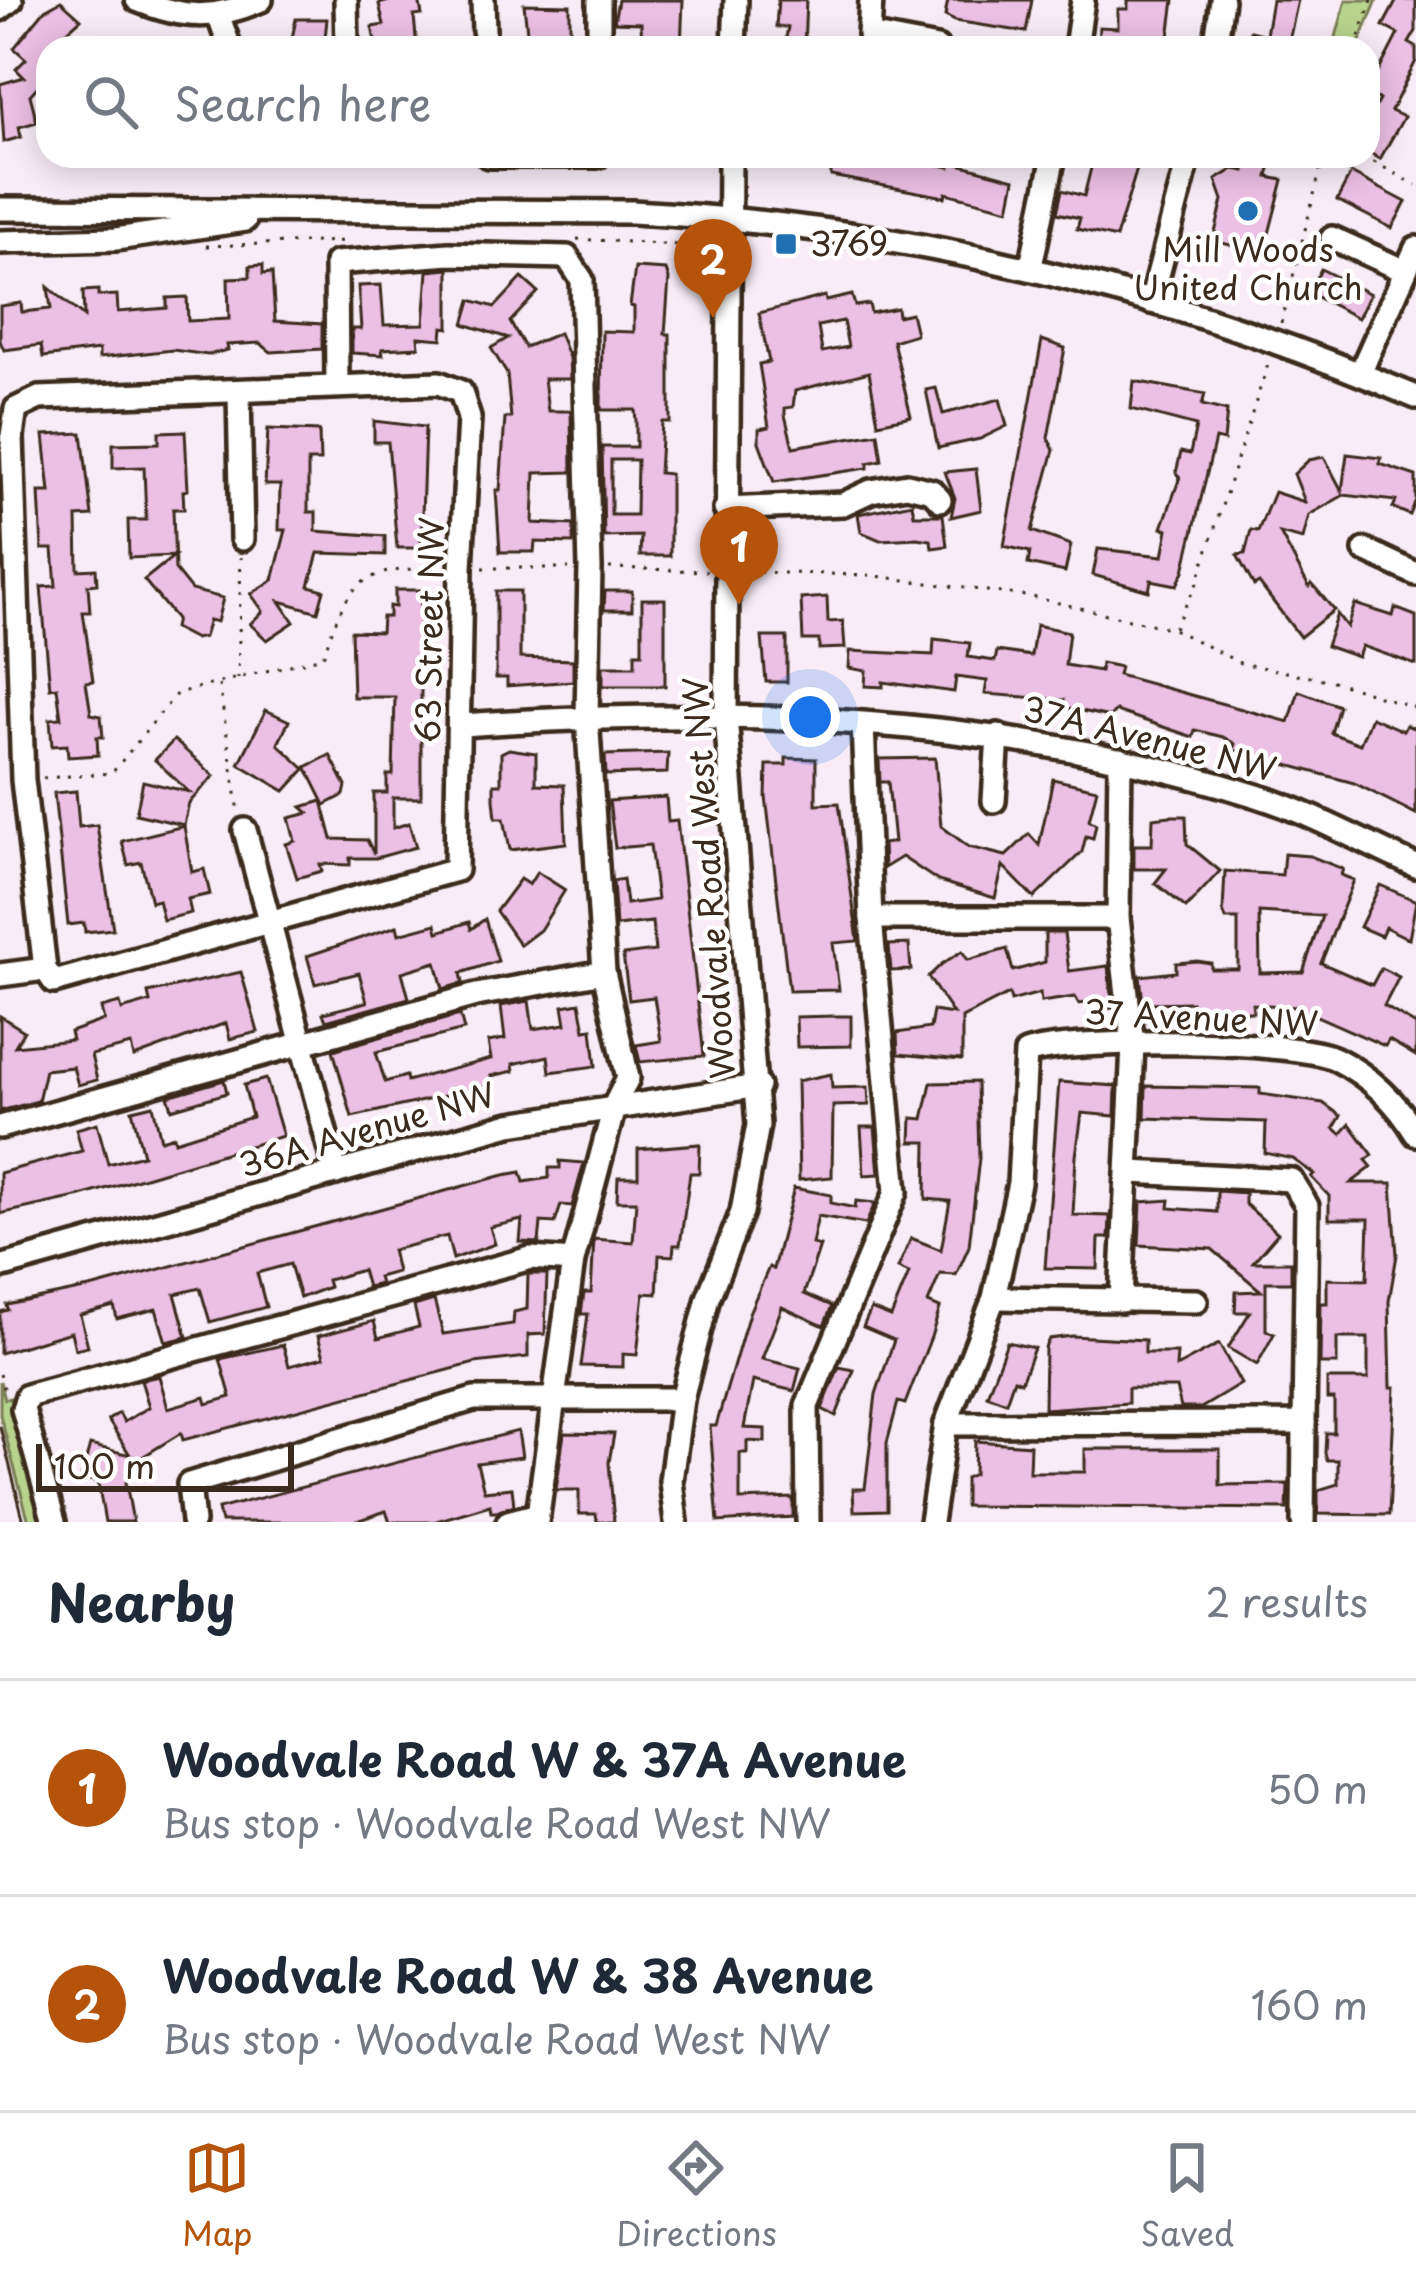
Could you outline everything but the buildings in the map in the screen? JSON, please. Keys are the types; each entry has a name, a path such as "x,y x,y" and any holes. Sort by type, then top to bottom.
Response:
{"street":[{"path":"0,9 11,0"},
{"path":"137,0 183,16 219,17 261,0"},
{"path":"346,0 347,36"},
{"path":"483,0 484,31"},
{"path":"598,36 599,0"},
{"path":"734,36 736,0"},
{"path":"871,0 869,34 878,36"},
{"path":"1078,36 1083,0"},
{"path":"1217,36 1222,0"},
{"path":"219,17 226,36"},
{"name":"Woodvale Road West NW","path":"676,1522 671,1481 682,1399 707,1298 753,1171 758,1086 727,716 724,571 729,168"},
{"path":"1031,266 1051,168"},
{"path":"1151,302 1186,168"},
{"path":"0,208 466,208 727,217 892,238 1031,266 1275,339 1416,397"},
{"path":"0,242 116,238 305,211"},
{"path":"1332,238 1405,272"},
{"path":"1360,373 1416,248"},
{"path":"49,976 22,780 12,436 16,409 39,398 239,394 337,385 336,263 448,254 567,256 582,280 590,568 586,716 604,971 628,1078 615,1104 573,1262 536,1518 508,1522"},
{"name":"63 Street NW","path":"268,922 456,870 462,725 460,568 469,418 461,392 439,383 337,385"},
{"path":"239,394 242,539"},
{"path":"725,509 843,504 871,491 907,485 932,491 940,500"},
{"path":"1366,550 1416,574"},
{"name":"37A Avenue NW","path":"462,725 586,716 727,716 998,735 1120,759 1261,797 1416,866"},
{"path":"808,1522 808,1406 896,1192 871,918 862,724"},
{"name":"37A Avenue NW","path":"994,801 998,735"},
{"path":"1120,759 1118,917 1133,1045 1121,1301"},
{"path":"245,830 336,1173"},
{"path":"871,918 1118,917"},
{"path":"0,974 49,976 268,922"},
{"path":"0,1126 476,995 604,971"},
{"name":"37 Avenue NW","path":"994,1298 1019,1183 1026,1053 1051,1044 1133,1045 1271,1048 1332,1057 1371,1082 1416,1134"},
{"name":"36A Avenue NW","path":"0,1267 509,1124 615,1104 758,1086"},
{"path":"1130,1172 1291,1180 1306,1207 1303,1522"},
{"path":"54,1522 23,1408 26,1396 531,1258 573,1262"},
{"path":"932,1522 946,1424 994,1298 1196,1301"},
{"path":"193,1522 189,1484 474,1400 682,1399"},
{"path":"946,1424 1304,1423"}],"path":[{"path":"1359,36 1372,0"},
{"path":"1380,165 1416,185"},
{"path":"1173,629 1198,583 1275,339 1321,168"},
{"path":"238,681 242,539"},
{"path":"22,780 112,773 177,693 323,657 355,586 384,569 590,568 892,578 1032,597 1173,629 1240,662 1333,681 1416,708"},
{"path":"218,684 231,789 245,830"}],"green space":[{"path":"1346,0 1377,0 1362,36 1336,36"},
{"path":"0,1381 5,1399 10,1398 43,1522 29,1522 0,1415"}],"tram line":[{"path":"0,1427 24,1522"}],"place":[{"name":"Mill Woods United Church","path":"1248,211"},
{"name":"3769","path":"786,244"},
{"name":"Woodvale Road W & 38 Avenue","path":"713,318"},
{"name":"Woodvale Road W & 37A Avenue","path":"739,605"}]}
